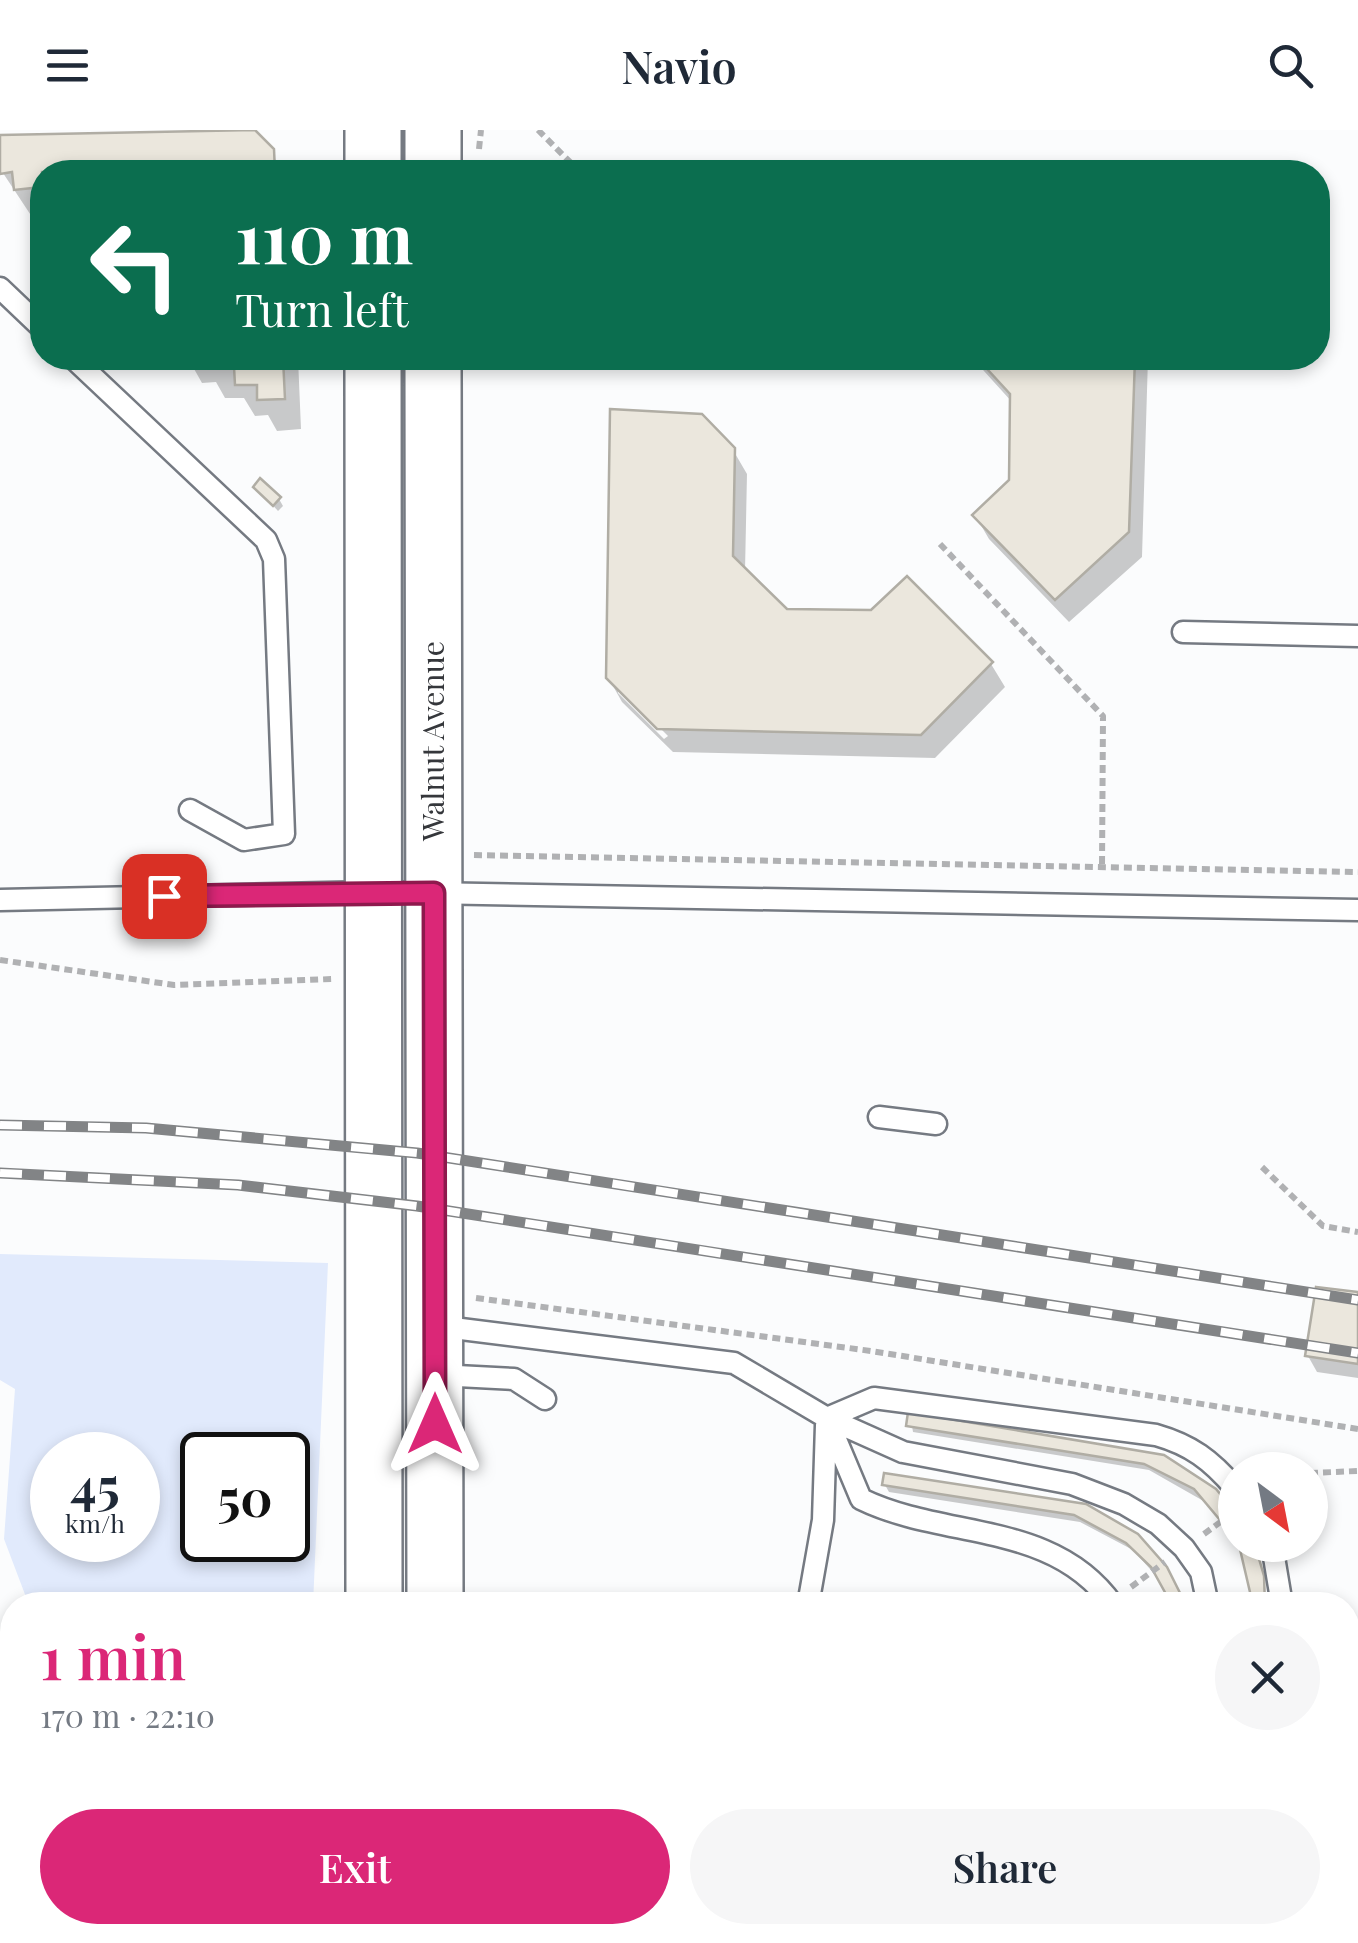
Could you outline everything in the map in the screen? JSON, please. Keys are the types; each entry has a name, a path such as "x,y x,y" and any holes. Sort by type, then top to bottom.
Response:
{"main road":[{"path":"373,130 373,160"},
{"path":"432,130 433,160"},
{"name":"Walnut Avenue","path":"372,370 374,1592"},
{"name":"Walnut Avenue","path":"434,370 435,1592"}],"lane":[{"path":"0,288 30,317"},
{"path":"86,370 266,540 274,559 284,834 244,840 190,810"},
{"path":"1183,632 1358,636"},
{"path":"0,900 372,892 434,874 1358,910"},
{"path":"879,1116 936,1124"},
{"path":"435,1331 546,1399"},
{"path":"435,1331 734,1364 826,1418 903,1452 1072,1484 1124,1504 1158,1524 1184,1548 1201,1572 1205,1592"},
{"path":"826,1418 874,1398 1156,1435 1188,1444 1218,1468"},
{"path":"810,1592 823,1520 826,1418"},
{"path":"826,1418 861,1499 917,1521 1016,1537 1054,1552 1099,1592"},
{"path":"1275,1562 1280,1592"}],"path":[{"path":"538,130 568,160"},
{"path":"940,544 1103,716 1102,867"},
{"path":"434,874 1102,867 1358,872"},
{"path":"0,960 174,985 344,978"},
{"path":"1262,1167 1323,1226 1358,1232"},
{"path":"435,1331 871,1351 1358,1430"},
{"path":"1328,1472 1358,1471"}],"shaded area":[{"path":"0,1254 328,1263 314,1592 24,1592 4,1539 15,1389 0,1380"}],"building":[{"path":"255,130 274,149 274,160 30,160 30,188 14,190 12,172 0,174 0,135"},
{"path":"234,370 284,370 285,399 257,400 257,385 235,385"},
{"path":"988,370 1135,370 1129,532 1055,600 972,515 1009,480 1010,394"},
{"path":"610,409 702,414 735,448 733,556 787,609 871,610 907,576 993,662 921,735 657,729 606,678"},
{"path":"260,478 281,497 273,506 253,487"},
{"path":"1316,1287 1358,1292 1358,1364 1305,1356"},
{"path":"908,1412 1164,1455 1216,1489 1218,1518 1194,1489 1144,1464 906,1426"},
{"path":"884,1473 1086,1504 1138,1534 1167,1567 1180,1592 1165,1592 1151,1567 1126,1543 1074,1515 882,1485"},
{"path":"1243,1562 1260,1562 1265,1592 1250,1592"}],"railway":[{"path":"0,1125 146,1128 417,1153 1358,1300"},
{"path":"0,1173 238,1185 417,1206 1358,1353"}],"route":[{"path":"164,896 434,893 435,1424"}]}
